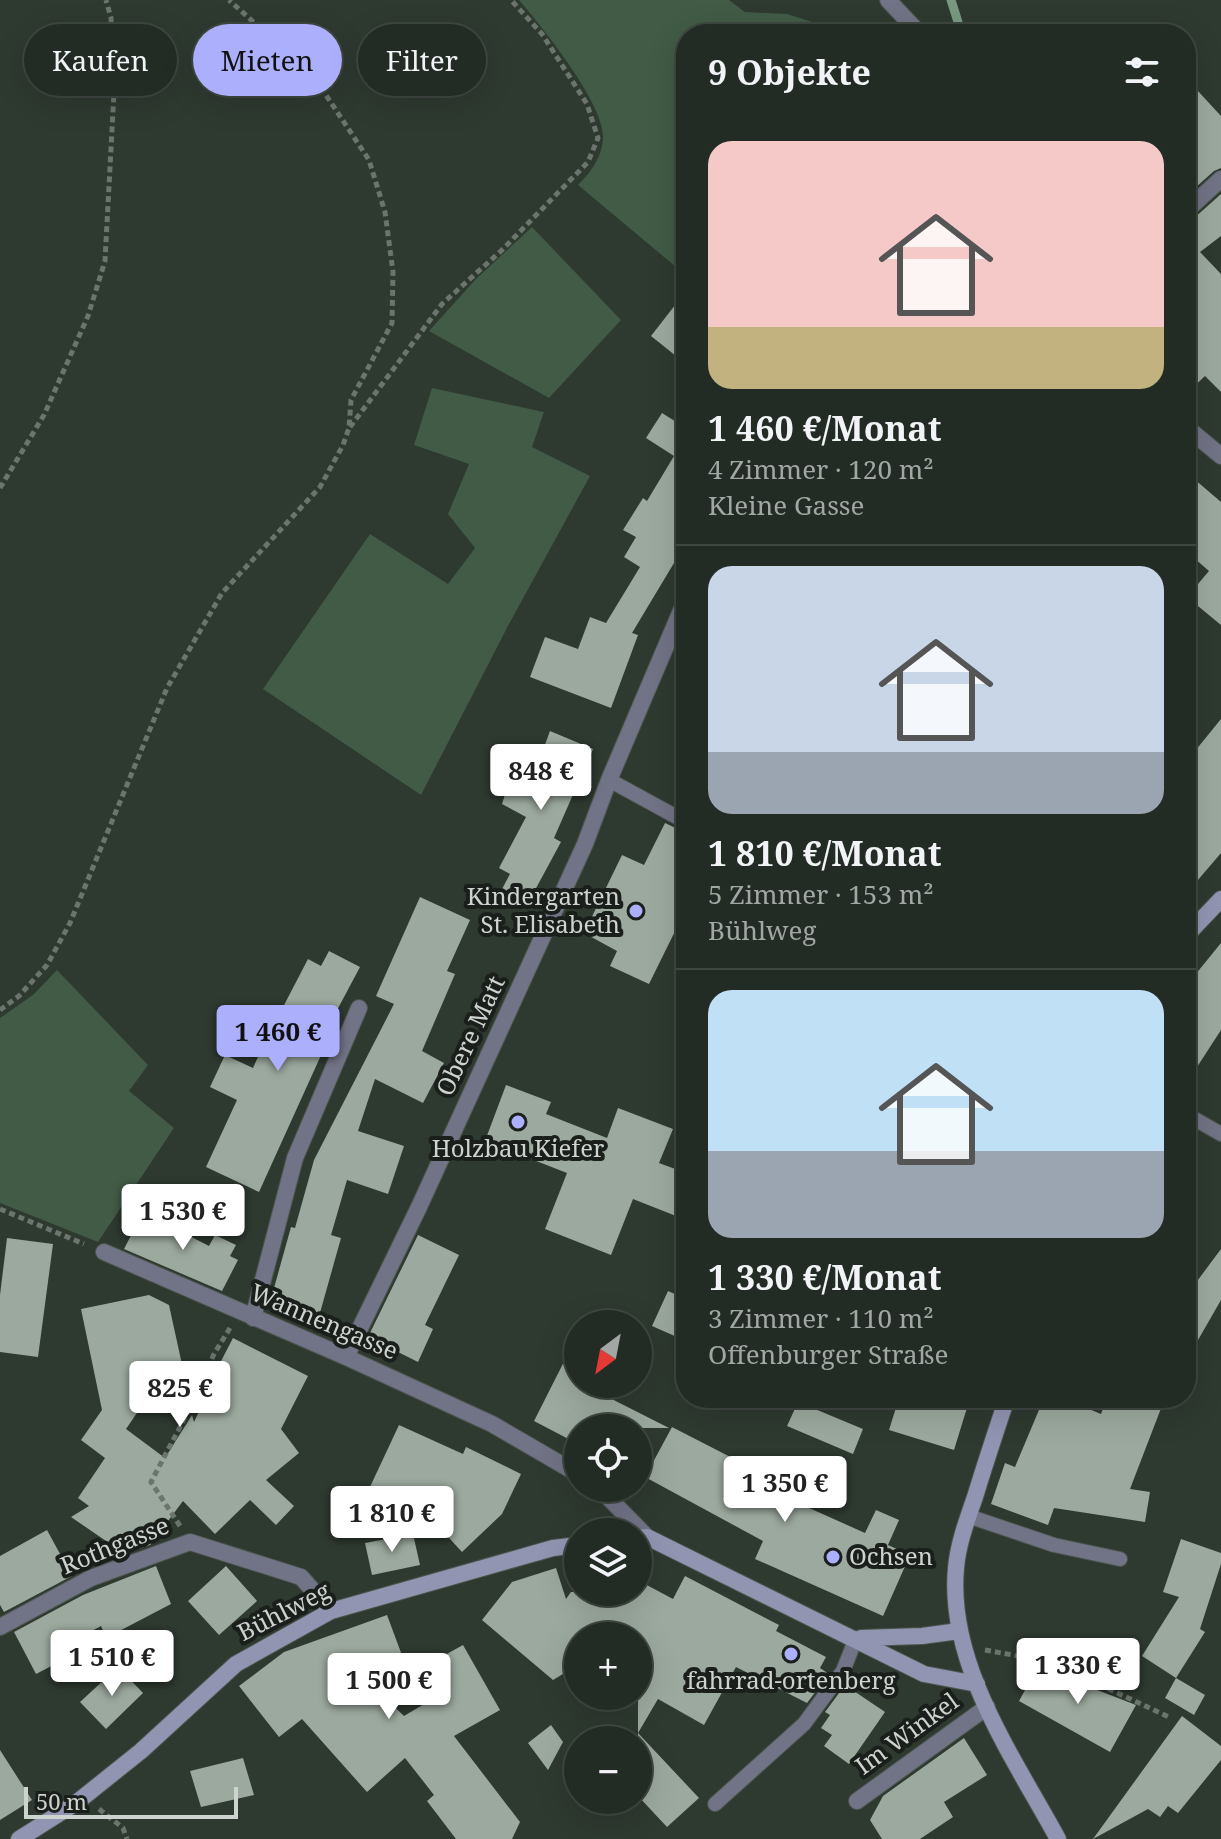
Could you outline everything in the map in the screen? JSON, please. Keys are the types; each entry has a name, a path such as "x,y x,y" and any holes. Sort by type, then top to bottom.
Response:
{"street":[{"path":"888,0 911,24"},
{"path":"1196,202 1221,179"},
{"path":"1196,435 1221,456"},
{"name":"Obere Matt","path":"346,1357 419,1207 559,902 676,625"},
{"path":"1196,925 1221,899"},
{"path":"253,1318 295,1158 359,1008"},
{"name":"Wannengasse","path":"104,1252 492,1424 564,1466"},
{"path":"1004,1408 968,1516 956,1566 955,1608 962,1638 987,1707 1058,1839"},
{"path":"611,1502 625,1518"},
{"name":"Rothgasse","path":"0,1627 91,1578 190,1542 301,1577 331,1611"},
{"path":"652,1542 856,1638 924,1674 977,1684"},
{"name":"Bühlweg","path":"19,1839 76,1803 141,1751 236,1664 331,1611 564,1547"},
{"path":"856,1638 962,1638"},
{"name":"Im Winkel","path":"857,1801 987,1707"}],"lane":[{"path":"609,780 676,817"},
{"path":"1196,1120 1221,1134"},
{"path":"968,1516 1054,1545 1120,1559"},
{"path":"715,1804 804,1724 843,1671 856,1638"}],"path":[{"path":"0,488 44,415 88,316 105,261 114,92 111,18 106,0"},
{"path":"0,1010 19,996 47,965 70,923 167,688 222,593 320,487 343,445 349,428 351,400 392,323 393,272 385,212 369,160 314,77 229,0"},
{"path":"349,428 442,304 502,250 588,162 598,138 587,104 542,34 511,0"},
{"path":"0,1209 104,1252"},
{"path":"190,1542 151,1482 228,1328 253,1318"},
{"path":"962,1638 1051,1662 1171,1718"},
{"path":"92,1813 98,1808 123,1828 127,1839"}],"green space":[{"path":"519,0 729,0 745,12 787,14 819,24 676,24 676,267 578,185 599,157 603,136 600,121 582,85"},
{"path":"532,227 621,320 549,398 429,331 476,279"},
{"path":"432,388 544,412 532,447 590,476 421,795 263,689 370,534 448,584 475,548 448,514 469,464 414,445"},
{"path":"57,970 148,1065 129,1091 174,1128 98,1242 0,1203 0,1018 33,995"}],"building":[{"path":"1196,89 1221,116 1221,168 1196,187"},
{"path":"1221,194 1221,236 1200,252 1221,274 1221,392 1205,376 1196,385 1196,216"},
{"path":"676,304 676,356 651,336"},
{"path":"662,413 676,422 676,560 632,633 638,635 611,708 530,677 545,637 578,649 590,617 606,623 640,567 624,557 636,537 623,530 643,498 647,501 674,456 646,438"},
{"path":"1196,481 1221,502 1221,625 1196,604 1196,586 1209,571 1196,560"},
{"path":"1221,719 1221,853 1196,882 1196,750"},
{"path":"550,731 593,749 554,838 561,842 528,903 502,889 510,874 499,868 526,817 502,804 513,769 533,777"},
{"path":"665,823 676,828 676,929 649,984 610,966 617,951 584,933 622,855 644,865"},
{"path":"420,897 470,920 447,971 455,974 422,1051 444,1063 423,1103 375,1079 358,1131 404,1146 388,1194 347,1180 331,1235 341,1238 318,1320 269,1306 314,1160 394,1004 376,996"},
{"path":"1221,943 1221,1030 1196,1069 1196,974"},
{"path":"329,951 360,967 327,1029 332,1031 259,1192 206,1167 237,1100 210,1087 225,1055 253,1068 280,1008 308,959 321,966"},
{"path":"506,1085 551,1102 546,1114 607,1138 618,1108 673,1129 659,1163 676,1169 676,1216 633,1199 611,1255 545,1229 567,1173 485,1141"},
{"path":"143,1212 209,1246 215,1235 236,1245 230,1256 238,1260 222,1291 124,1249"},
{"path":"418,1235 459,1255 425,1325 433,1329 418,1362 368,1337"},
{"path":"7,1238 53,1244 38,1357 0,1352 0,1295"},
{"path":"1221,1249 1221,1300 1196,1344 1196,1283"},
{"path":"668,1291 676,1295 676,1337 652,1326"},
{"path":"149,1295 169,1305 188,1392 145,1401 126,1429 165,1458 192,1415 194,1422 210,1388 207,1388 233,1338 308,1376 281,1429 299,1453 266,1480 294,1506 276,1525 250,1500 215,1534 183,1501 150,1545 125,1554 71,1517 89,1506 78,1498 105,1458 81,1440 102,1410 81,1309"},
{"path":"564,1362 564,1398 610,1398 641,1414 564,1414 564,1437 534,1421"},
{"path":"795,1408 812,1408 863,1429 853,1454 787,1426"},
{"path":"896,1408 967,1408 954,1450 889,1430"},
{"path":"1040,1408 1086,1408 1101,1414 1103,1408 1161,1408 1130,1489 1150,1492 1145,1522 1054,1508 1048,1525 991,1504 1005,1463 1015,1467"},
{"path":"652,1419 669,1428 652,1428"},
{"path":"399,1425 463,1454 466,1447 521,1474 502,1514 462,1552 440,1528 450,1526 428,1516 405,1492 408,1507 369,1489"},
{"path":"672,1427 775,1480 769,1490 865,1533 876,1510 899,1520 888,1545 910,1555 883,1616 755,1559 763,1541 652,1481 652,1464"},
{"path":"47,1530 72,1576 4,1612 0,1605 0,1556"},
{"path":"413,1534 420,1565 372,1575 365,1543"},
{"path":"1181,1539 1221,1553 1221,1564 1200,1629 1205,1632 1176,1678 1142,1656 1179,1597 1163,1592"},
{"path":"156,1566 171,1604 106,1638 101,1626 59,1649 65,1659 36,1674 14,1632 83,1595"},
{"path":"226,1566 257,1601 219,1635 188,1601"},
{"path":"556,1568 564,1593 564,1606 652,1606 652,1588 673,1599 685,1576 779,1625 776,1631 826,1657 820,1668 829,1674 807,1703 736,1667 704,1725 658,1699 652,1709 652,1622 564,1622 564,1673 553,1680 482,1620 512,1582"},
{"path":"387,1615 406,1666 366,1680 404,1716 441,1694 425,1666 463,1645 500,1710 454,1736 520,1822 512,1839 456,1839 427,1801 434,1795 405,1758 367,1792 302,1719 279,1737 239,1686 284,1652"},
{"path":"1040,1663 1064,1671 1061,1676 1136,1705 1110,1752 1019,1701"},
{"path":"118,1667 143,1693 106,1729 80,1702"},
{"path":"1176,1678 1205,1695 1194,1715 1165,1698"},
{"path":"845,1685 885,1712 849,1764 824,1746 832,1735 821,1728 830,1715 825,1712"},
{"path":"638,1710 652,1710 642,1726 638,1726"},
{"path":"1182,1716 1221,1746 1221,1760 1178,1813 1168,1806 1160,1817 1148,1809 1093,1839"},
{"path":"551,1725 563,1742 548,1770 528,1743"},
{"path":"964,1738 987,1775 944,1802 953,1817 920,1839 882,1839 870,1820 883,1796"},
{"path":"652,1748 699,1798 667,1827 652,1811"},
{"path":"0,1750 32,1800 0,1820"},
{"path":"243,1758 254,1795 201,1807 190,1771"}],"waterway":[{"path":"951,0 958,22"}],"place":[{"name":"Kindergarten St. Elisabeth","path":"636,911"},
{"name":"Holzbau Kiefer","path":"518,1122"},
{"name":"Ochsen","path":"833,1557"},
{"name":"fahrrad-ortenberg","path":"791,1654"}]}
